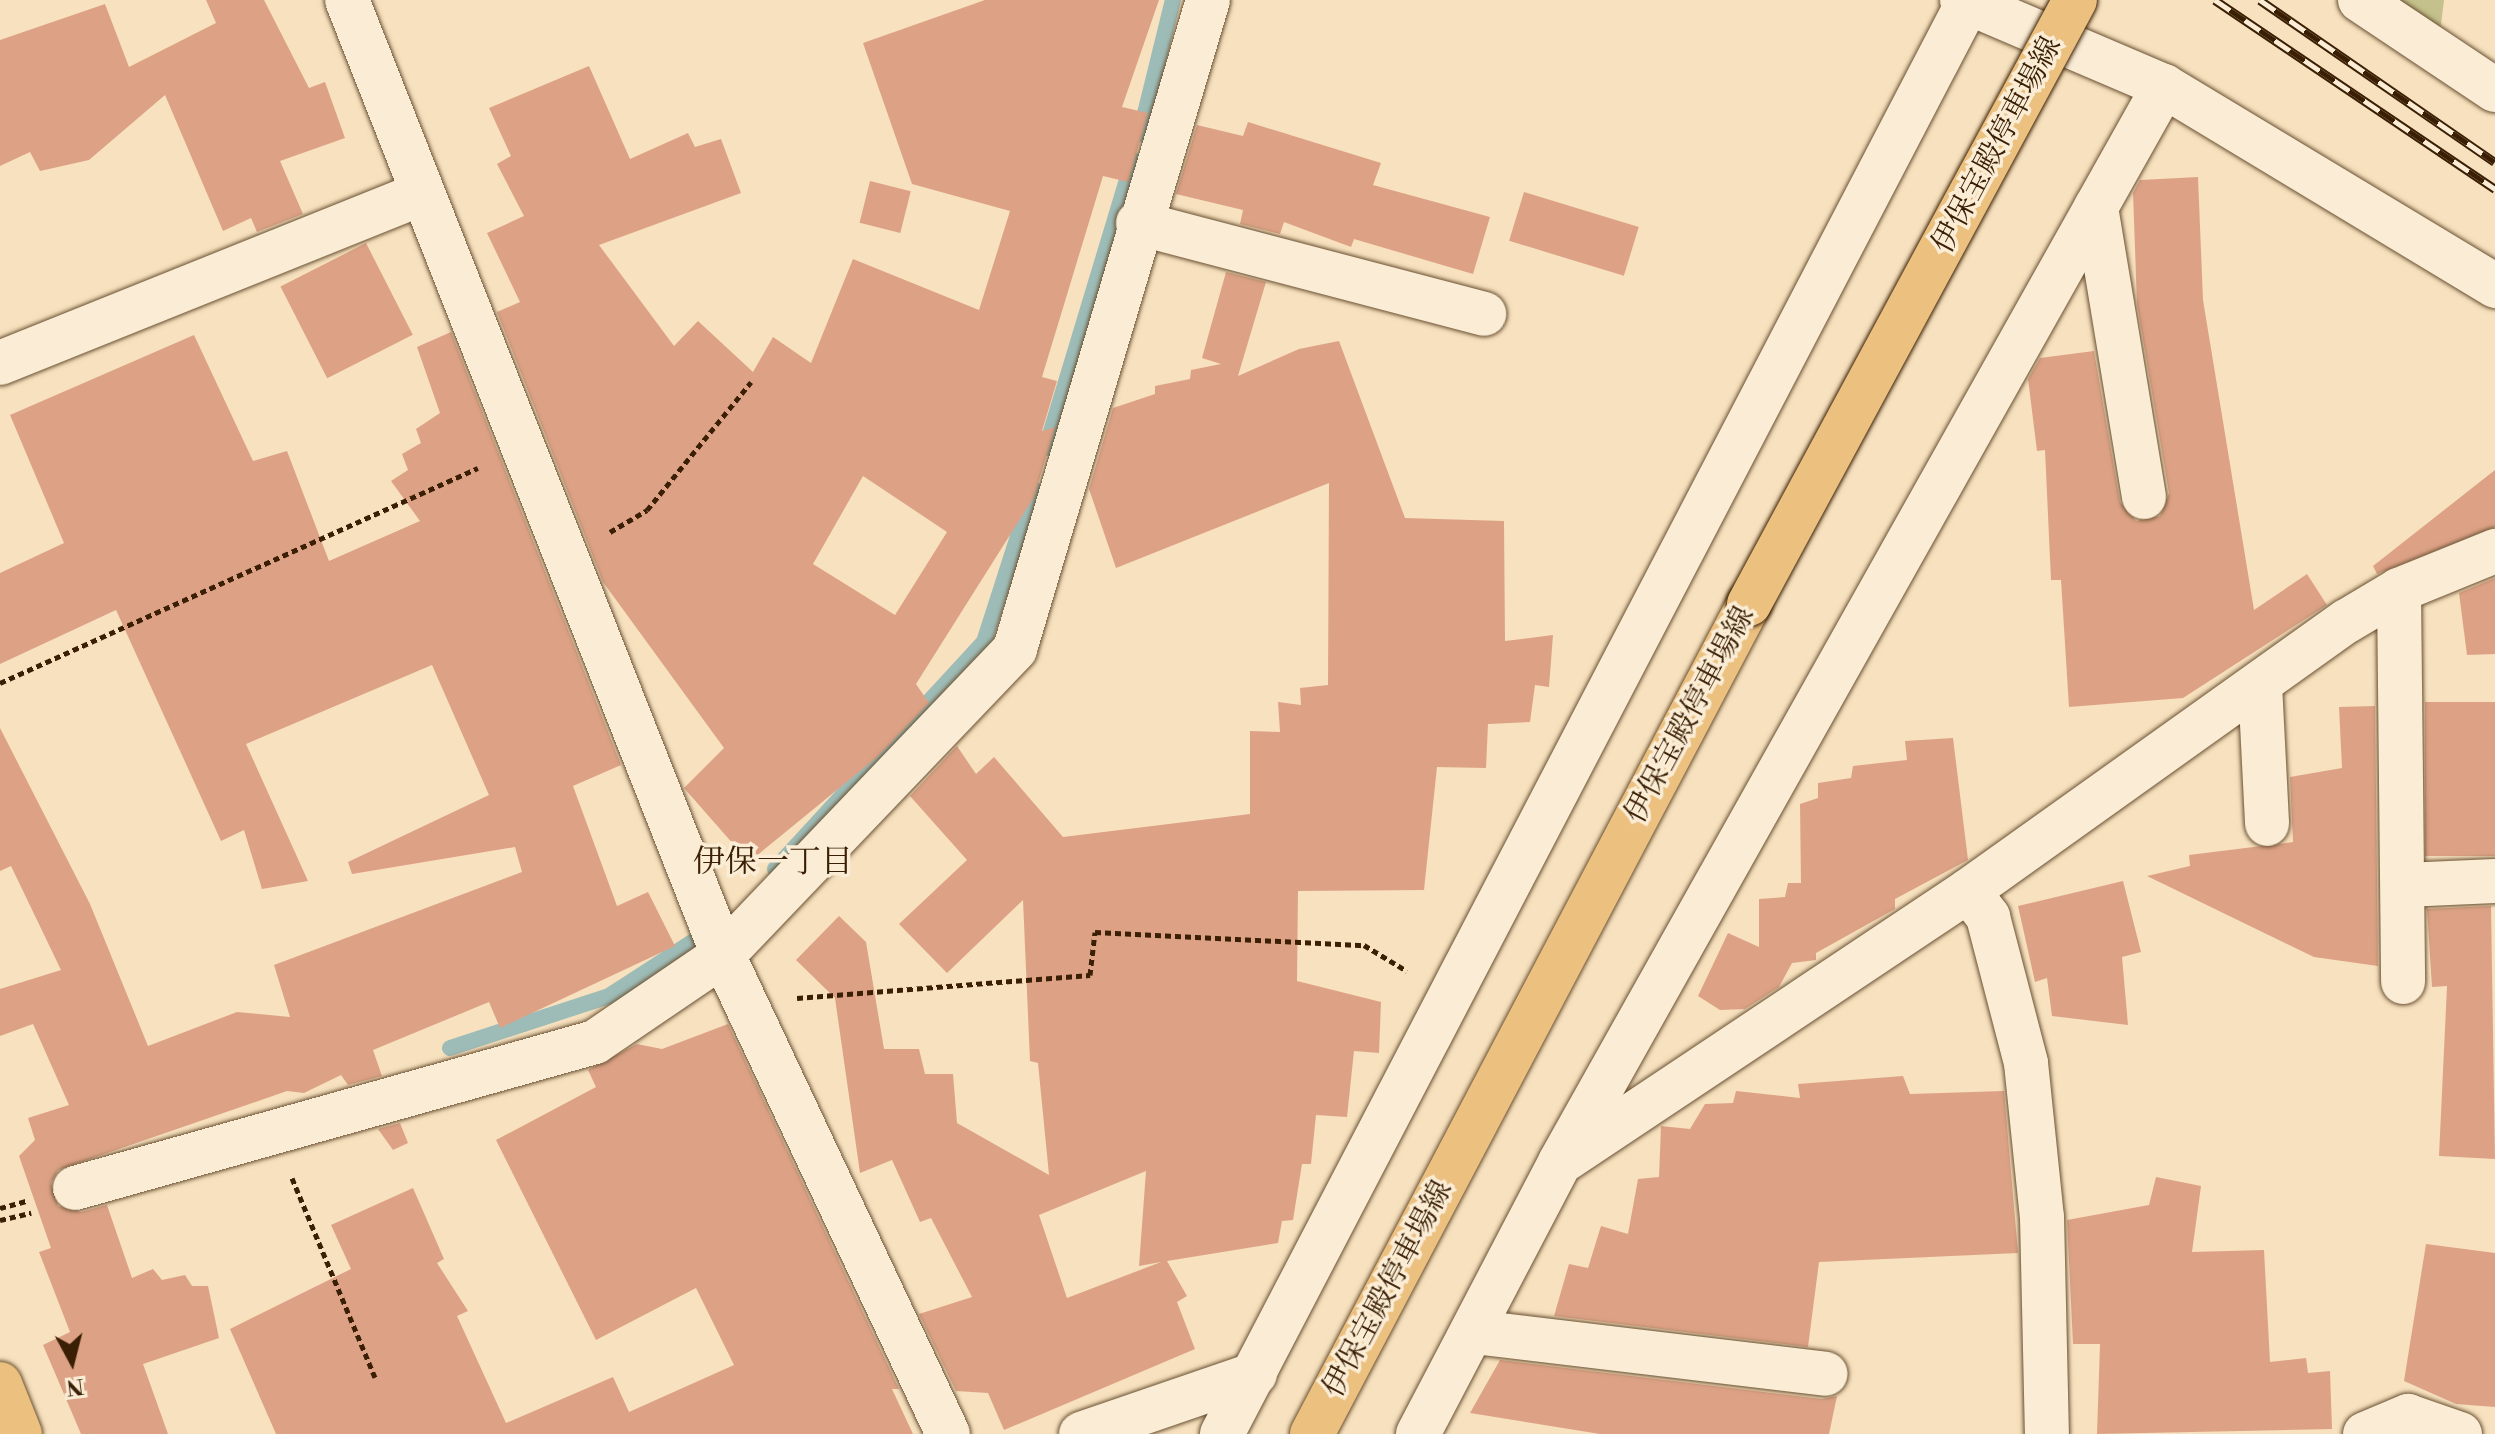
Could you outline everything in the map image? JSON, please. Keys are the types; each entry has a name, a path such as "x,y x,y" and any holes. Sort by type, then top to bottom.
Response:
{"main road":[{"name":"伊保宝殿停車場線","path":"1312,1434 1749,604 2075,0"}],"street":[{"path":"347,0 723,955 948,1434"},
{"path":"75,1188 595,1042 723,955 1015,649 1138,223 1208,0"},
{"path":"2360,0 2495,90"},
{"path":"1222,1434 1965,1 2164,86 2495,286"},
{"path":"1418,1434 1475,1332 1560,1162 2164,86"},
{"path":"0,363 422,193"},
{"path":"2096,207 2144,497"},
{"path":"1138,223 1484,314"},
{"path":"1560,1162 1968,891 2260,684 2399,590 2495,551"},
{"path":"2399,590 2403,982"},
{"path":"2260,684 2267,824"},
{"path":"2404,885 2495,881"},
{"path":"1968,891 1988,917 2026,1063 2042,1217 2047,1434"},
{"path":"1475,1332 1825,1374"},
{"path":"1081,1434 1255,1374"},
{"path":"2365,1434 2408,1416 2460,1434"}],"path":[{"path":"567,558 647,510 751,382"},
{"path":"0,683 523,448"},
{"path":"745,1002 1090,975 1095,932 1364,945 1449,996"},
{"path":"273,1133 375,1377"}],"shaded area":[{"path":"2394,0 2444,0 2440,32"}],"building":[{"path":"206,0 264,0 309,88 325,82 345,138 280,161 303,214 257,232 251,218 223,231 165,95 89,160 40,171 30,152 0,166 0,40 105,4 129,67 216,23"},
{"path":"985,0 1159,0 1122,107 1148,113 1128,182 1103,176 1042,377 1057,381 1042,431 1055,427 1034,497 916,684 929,703 876,758 749,862 684,788 724,748 603,582 497,312 520,302 487,233 524,216 497,164 511,156 489,108 589,66 630,159 688,133 695,147 721,139 741,193 599,245 674,346 698,321 753,372 773,337 811,363 853,259 979,310 1010,211 912,184 863,43","holes":["863,476 947,532 895,615 813,564"]},
{"path":"1248,122 1381,163 1373,185 1490,217 1473,274 1354,239 1351,247 1284,222 1280,234 1240,224 1243,210 1176,194 1197,125 1243,136"},
{"path":"2198,177 2203,300 2254,610 2307,574 2327,605 2183,698 2069,707 2061,580 2051,580 2045,450 2037,451 2028,379 2040,358 2094,351 2120,502 2136,521 2160,516 2169,493 2137,304 2133,193 2140,180"},
{"path":"870,181 911,191 900,233 860,223"},
{"path":"1524,192 1639,227 1624,276 1509,241"},
{"path":"366,243 413,335 327,378 280,287"},
{"path":"1226,272 1266,282 1238,376 1299,349 1339,341 1405,518 1504,521 1505,641 1553,635 1549,687 1535,685 1530,722 1488,724 1486,768 1437,767 1424,890 1298,891 1297,981 1381,1002 1379,1053 1354,1051 1347,1117 1316,1115 1311,1164 1302,1164 1293,1220 1282,1221 1278,1243 1167,1261 1187,1296 1177,1302 1195,1349 1004,1430 988,1393 956,1391 919,1314 972,1297 931,1218 920,1222 892,1160 860,1173 835,998 796,960 839,916 866,942 884,1049 919,1049 925,1074 953,1074 957,1123 1049,1175 1038,1063 1030,1061 1023,900 947,973 899,924 967,860 910,796 957,746 976,774 994,757 1063,837 1250,814 1250,731 1280,732 1278,702 1301,705 1300,688 1328,685 1329,483 1116,568 1089,489 1113,408 1155,394 1155,386 1190,379 1191,370 1221,364 1202,358","holes":["1146,1171 1139,1266 1161,1262 1067,1298 1039,1215"]},
{"path":"451,332 621,765 573,786 617,906 648,892 675,946 500,1028 489,1002 373,1050 382,1076 348,1085 341,1075 304,1093 287,1091 58,1170 51,1183 58,1206 81,1212 107,1205 132,1278 153,1269 162,1280 185,1275 192,1286 208,1286 219,1338 143,1364 168,1434 81,1434 43,1345 70,1332 39,1252 51,1248 19,1156 35,1140 28,1118 69,1105 33,1024 0,1036 0,989 61,970 11,866 0,871 0,728 90,904 148,1046 237,1012 290,1017 274,965 522,872 515,847 352,874 348,862 489,795 432,665 246,744 308,881 262,889 244,830 221,841 116,610 0,664 0,573 64,543 10,415 194,335 253,461 287,451 329,561 420,521 391,481 408,470 402,454 421,443 416,429 440,413 417,347"},
{"path":"2495,470 2495,527 2377,574 2373,566"},
{"path":"2495,578 2495,654 2467,655 2459,593"},
{"path":"2425,702 2495,702 2495,856 2425,856"},
{"path":"2375,706 2378,966 2314,957 2147,876 2190,866 2189,855 2293,842 2290,777 2342,768 2339,707"},
{"path":"1953,738 1968,860 1895,899 1895,909 1816,953 1816,960 1792,963 1779,987 1745,1009 1720,1010 1698,996 1728,933 1759,947 1759,899 1785,897 1788,883 1801,883 1800,804 1818,798 1818,783 1851,778 1853,766 1907,760 1905,741"},
{"path":"2123,881 2141,952 2122,957 2128,1025 2052,1016 2047,978 2035,982 2018,906"},
{"path":"2491,906 2495,1159 2439,1156 2447,986 2432,987 2427,909"},
{"path":"728,1024 899,1389 892,1389 913,1434 276,1434 230,1329 351,1269 331,1225 413,1188 444,1259 437,1263 468,1311 457,1316 506,1423 613,1377 629,1412 734,1365 696,1288 596,1340 496,1140 596,1087 588,1070 637,1044 662,1049"},
{"path":"1903,1076 1910,1094 2004,1091 2018,1253 1819,1262 1808,1347 1554,1316 1569,1264 1588,1268 1601,1226 1628,1234 1638,1179 1659,1177 1661,1126 1690,1129 1705,1104 1733,1103 1736,1091 1800,1098 1798,1084"},
{"path":"400,1123 408,1143 393,1150 378,1129"},
{"path":"2156,1177 2201,1186 2192,1252 2264,1250 2270,1362 2306,1358 2308,1373 2330,1371 2332,1429 2097,1434 2100,1344 2073,1344 2067,1220 2149,1205"},
{"path":"2426,1244 2495,1253 2495,1407 2456,1404 2404,1381"},
{"path":"1500,1360 1822,1399 1837,1396 1829,1434 1600,1434 1470,1413"}],"waterway":[{"path":"1140,134 1173,0"},
{"path":"1046,448 1133,160"},
{"path":"775,869 984,642 1033,489"},
{"path":"450,1048 609,996 709,931"}],"railway":[{"path":"2215,0 2495,189"},
{"path":"2260,0 2495,162"}],"district":[{"name":"伊保一丁目","path":"773,862"}]}
